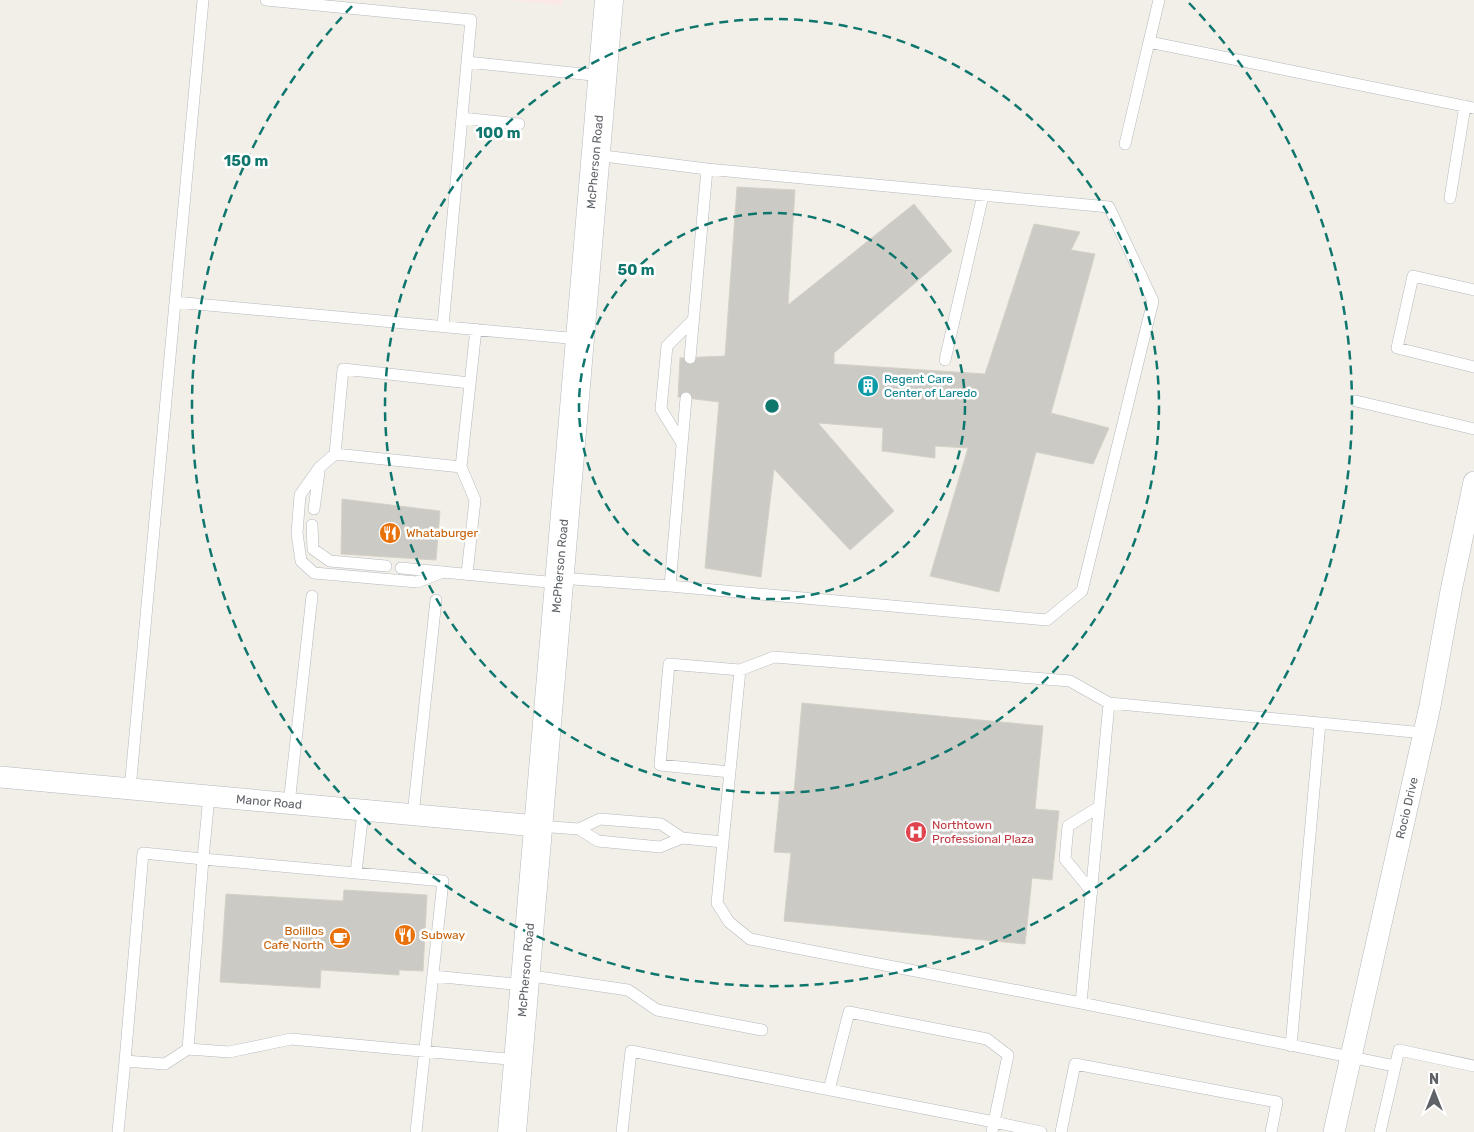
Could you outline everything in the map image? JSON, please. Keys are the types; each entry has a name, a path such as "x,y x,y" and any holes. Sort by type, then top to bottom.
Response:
{"main road":[{"name":"McPherson Road","path":"512,1132 608,0"}],"street":[{"name":"Rocio Drive","path":"1334,1132 1430,706 1451,591 1474,482"},
{"name":"Manor Road","path":"0,777 537,826"}],"lane":[{"path":"130,789 203,0"},
{"path":"266,0 470,20 443,326"},
{"path":"1125,144 1159,0"},
{"path":"1149,42 1469,107 1450,198"},
{"path":"467,62 602,76"},
{"path":"462,118 519,124"},
{"path":"401,568 468,574 670,586 1047,620 1082,591 1153,301 1109,207 706,169 595,155"},
{"path":"690,358 706,169"},
{"path":"945,360 983,195"},
{"path":"1474,290 1413,276 1397,348 1474,367"},
{"path":"175,302 579,339"},
{"path":"682,443 662,409 667,346 693,320"},
{"path":"468,574 475,500 461,467 476,330"},
{"path":"443,572 418,582 314,573 301,561 297,533 300,495 319,468 335,454 343,369 470,383"},
{"path":"670,586 686,398"},
{"path":"1356,402 1474,429"},
{"path":"335,454 461,467"},
{"path":"314,508 319,468"},
{"path":"312,525 313,549 330,561 386,566"},
{"path":"289,804 312,596"},
{"path":"412,815 436,600"},
{"path":"730,772 660,765 669,664 740,670 774,657 1070,681 1109,703 1424,733"},
{"path":"740,670 717,903 729,922 750,939 1395,1066"},
{"path":"1082,1003 1109,703"},
{"path":"1291,1046 1320,723"},
{"path":"188,1049 209,796"},
{"path":"1092,892 1065,859 1067,834 1068,826 1099,807"},
{"path":"356,873 363,811"},
{"path":"579,830 600,819 661,824 682,838"},
{"path":"537,826 579,830 598,842 660,847 682,838 722,842"},
{"path":"118,1132 143,853 443,881 416,1132"},
{"path":"433,976 525,980 628,990 657,1010 762,1030"},
{"path":"829,1090 848,1012 987,1039 1008,1055 993,1127"},
{"path":"125,1061 165,1064 188,1049 229,1052 291,1039 518,1060"},
{"path":"1380,1132 1399,1050 1474,1066"},
{"path":"622,1132 631,1051 829,1090 993,1127 1041,1132"},
{"path":"1061,1132 1075,1064 1277,1102 1271,1132"}],"shaded area":[{"path":"509,0 562,0 563,5"}],"building":[{"name":"Regent Care Center of Laredo","path":"737,187 795,190 788,305 914,204 952,251 834,353 834,364 985,374 1034,224 1080,232 1071,250 1095,254 1051,413 1109,428 1093,464 1036,452 999,592 930,576 968,448 935,446 935,458 882,451 883,428 818,423 894,511 850,550 774,469 761,577 705,568 719,402 678,397 680,358 725,356"},
{"name":"Whataburger","path":"342,499 440,511 436,560 341,554"},
{"name":"Northtown Professional Plaza","path":"802,703 1043,726 1035,809 1059,811 1052,880 1032,878 1025,944 784,921 791,853 774,852 780,791 794,792"},
{"path":"344,890 427,895 423,971 399,970 399,975 321,970 320,988 220,982 226,894 343,901"}],"place":[{"name":"Regent Care Center of Laredo","path":"868,386"},
{"name":"Whataburger","path":"390,533"},
{"name":"Northtown Professional Plaza","path":"916,832"},
{"name":"Subway","path":"405,935"},
{"name":"Bolillos Cafe North","path":"340,938"}]}
